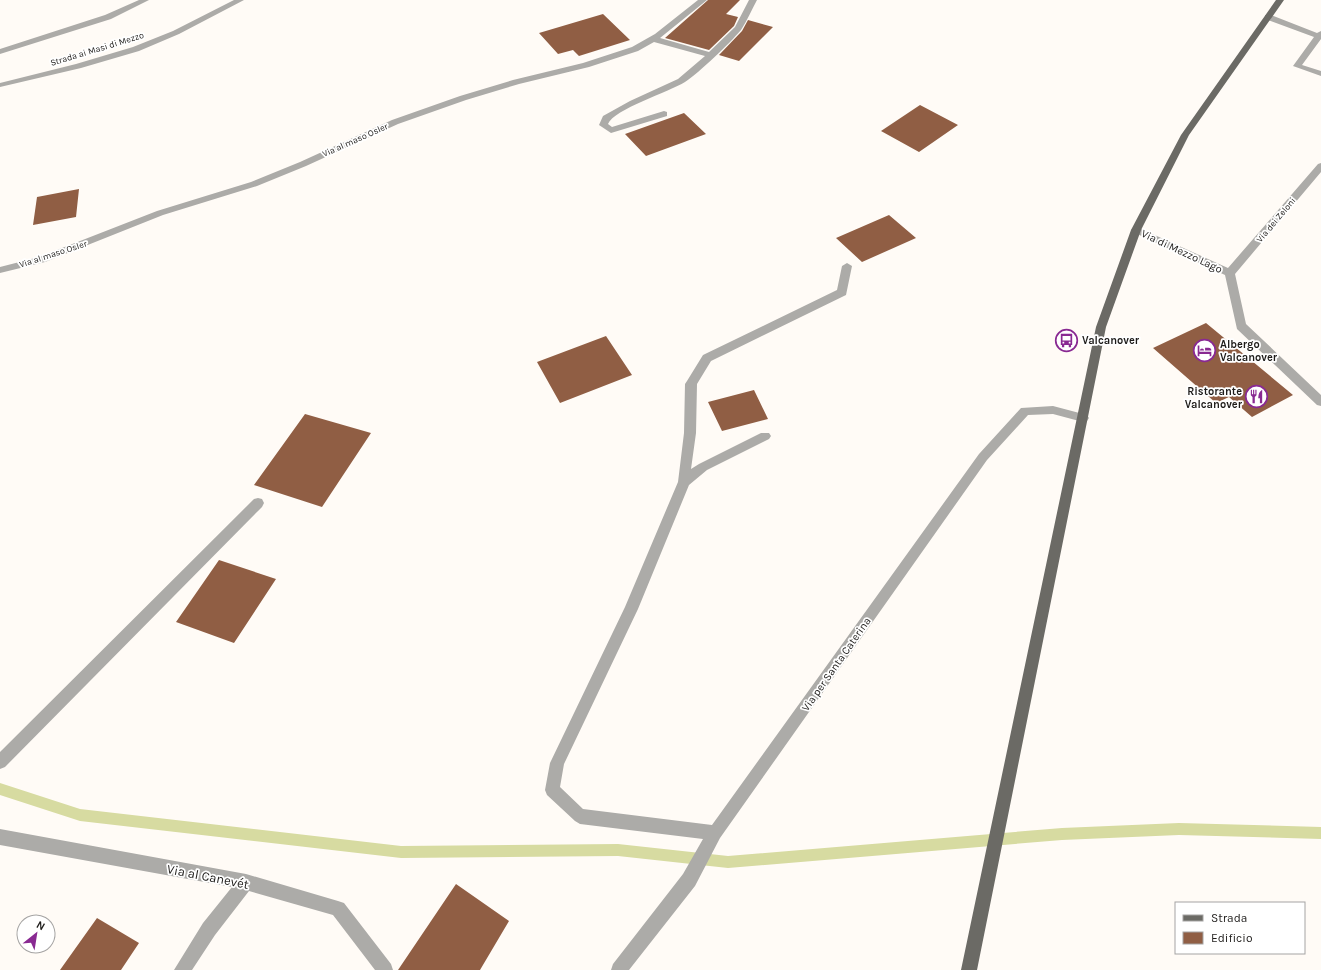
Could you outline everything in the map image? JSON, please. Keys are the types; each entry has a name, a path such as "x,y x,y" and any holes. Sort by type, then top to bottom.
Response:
{"main road":[{"path":"969,970 1004,791 1101,327 1136,230 1185,135 1280,0"}],"street":[{"path":"0,52 90,24 145,0"},
{"name":"Strada ai Masi di Mezzo","path":"0,85 71,68 129,51 156,41 240,0"},
{"name":"Via al maso Osler","path":"0,270 41,260 100,238 160,213 254,184 303,164 395,122 443,105 516,82 586,65 635,49 653,39 703,0"},
{"path":"664,114 611,130 603,125 606,118 633,103 681,81 711,55 738,28 753,0"},
{"path":"1268,17 1320,34 1297,66 1321,74"},
{"path":"653,39 711,55"},
{"name":"Via dei Zeloni","path":"1230,273 1321,166"},
{"name":"Via di Mezzo Lago","path":"1136,230 1230,273 1241,326 1321,402"},
{"path":"715,833 580,816 552,790 557,763 631,609 684,482 690,433 692,384 707,358 842,292 847,266"},
{"name":"Via per Santa Caterina","path":"619,970 689,880 715,833 983,457 1025,411 1053,410 1082,418"},
{"path":"684,482 703,466 765,436"},
{"path":"1,761 258,503"},
{"name":"Via al Canevét","path":"0,837 246,882 338,909 385,970"},
{"path":"182,970 210,929 246,882"}],"building":[{"path":"708,0 740,0 726,14 738,17 734,26 709,50 665,38"},
{"path":"603,14 630,40 579,56 573,50 558,54 539,33"},
{"path":"748,20 773,27 739,61 719,55 742,31"},
{"path":"920,105 958,125 919,152 881,131"},
{"path":"684,113 706,134 646,156 625,134"},
{"path":"79,189 76,217 33,225 37,197"},
{"path":"889,215 916,238 862,262 836,238"},
{"path":"1206,323 1293,395 1252,417 1229,397 1216,403 1153,348"},
{"path":"606,336 632,375 560,403 537,362"},
{"path":"754,390 768,419 722,431 708,402"},
{"path":"305,414 371,433 322,507 254,485"},
{"path":"219,560 276,579 234,643 176,622"},
{"path":"456,884 509,921 480,970 398,970"},
{"path":"97,918 139,943 121,970 60,970"}],"waterway":[{"path":"0,789 80,815 401,852 618,850 728,862 1062,834 1179,829 1321,833"}],"place":[{"name":"Valcanover","path":"1066,340"},
{"name":"Albergo Valcanover","path":"1205,350"},
{"name":"Ristorante Valcanover","path":"1257,397"}]}
